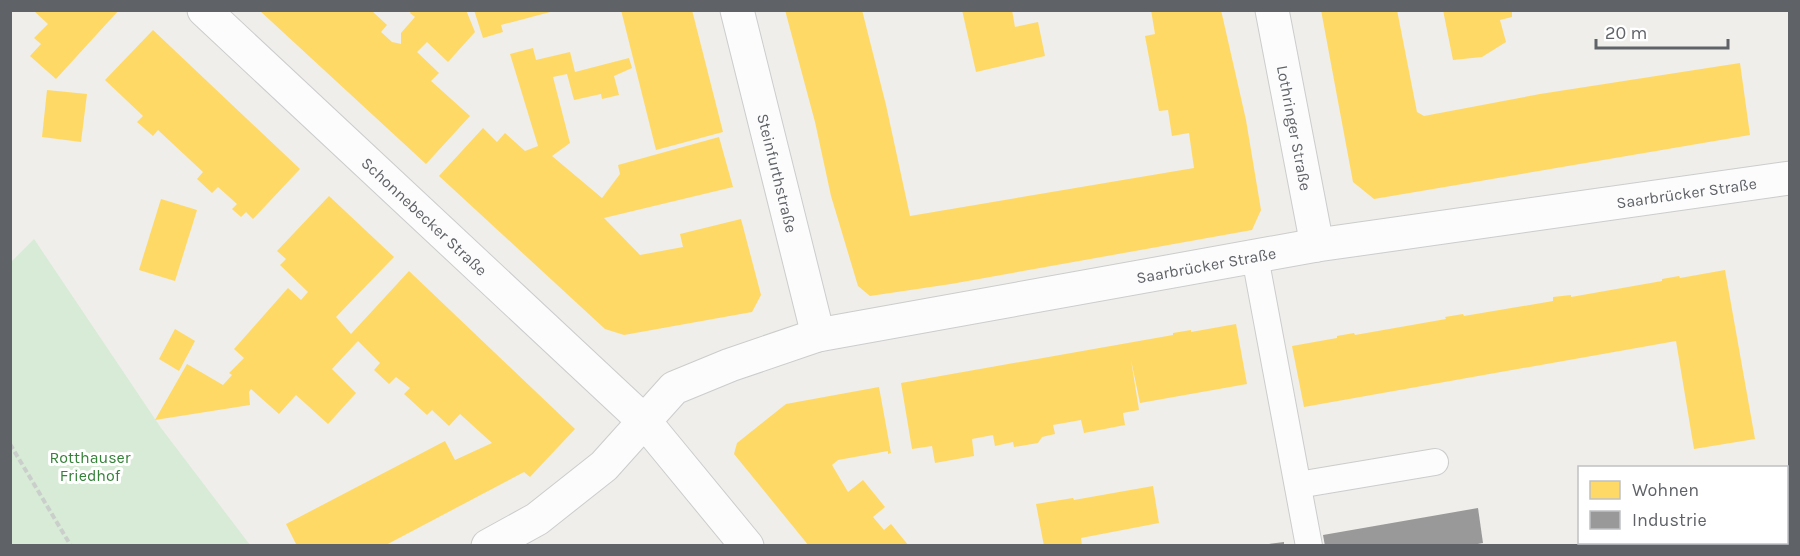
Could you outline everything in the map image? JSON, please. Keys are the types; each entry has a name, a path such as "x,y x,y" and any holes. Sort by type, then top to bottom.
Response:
{"street":[{"name":"Schonnebecker Straße","path":"204,10 645,422 747,546"},
{"name":"Steinfurthstraße","path":"737,10 818,335"},
{"name":"Lothringer Straße","path":"1272,10 1317,245"},
{"name":"Saarbrücker Straße","path":"645,422 674,388 730,365 818,335 1317,245 1790,178"},
{"path":"488,546 537,519 604,466 645,422"}],"lane":[{"path":"1256,256 1309,546"},
{"path":"1298,485 1435,462"}],"path":[{"path":"10,444 71,546"}],"green space":[{"name":"Rotthauser Friedhof","path":"34,239 161,428 250,545 11,546 11,262"}],"building: Wohnen":[{"path":"33,10 119,10 56,79 30,56 41,44 34,38 48,24"},
{"path":"259,10 371,10 387,25 381,32 392,42 401,44 401,33 415,17 410,13 412,10 466,10 475,32 448,62 427,42 417,52 439,73 431,81 470,116 426,164"},
{"path":"474,10 554,11 501,25 503,32 483,38"},
{"path":"621,10 692,10 723,132 656,150"},
{"path":"785,10 862,10 886,105 910,216 1194,168 1189,133 1172,136 1168,110 1159,111 1145,36 1155,34 1151,10 1221,10 1246,120 1261,210 1252,230 951,284 870,296 858,286 831,196 815,122"},
{"path":"962,10 1012,10 1015,27 1038,22 1045,56 976,72"},
{"path":"1321,10 1397,10 1417,112 1424,116 1540,94 1740,63 1750,135 1374,199 1353,182"},
{"path":"1443,10 1512,10 1512,17 1500,20 1506,42 1482,57 1453,60"},
{"path":"153,30 300,169 253,219 246,212 241,217 232,209 237,204 218,187 212,193 197,179 203,172 158,130 153,136 137,122 143,116 105,80"},
{"path":"533,48 536,60 570,52 575,72 629,58 632,68 614,76 619,95 602,99 601,94 574,100 567,74 553,77 570,143 552,156 602,198 620,174 618,165 719,137 733,187 604,218 640,255 683,247 680,234 741,219 761,295 752,312 624,335 605,329 439,176 483,128 497,142 505,133 525,151 538,146 510,54"},
{"path":"47,90 87,94 81,142 42,137"},
{"path":"329,196 394,257 336,317 351,334 409,271 575,429 530,477 524,472 384,546 297,546 286,524 445,441 455,460 492,443 460,414 449,426 432,410 427,415 404,394 410,388 396,377 389,384 374,370 380,363 358,341 332,369 356,393 328,424 296,395 279,414 251,389 249,392 250,405 155,420 187,364 223,385 232,375 229,373 244,358 234,349 288,288 301,300 308,292 280,265 286,259 277,251"},
{"path":"161,199 197,210 175,281 139,270"},
{"path":"1725,270 1755,439 1694,449 1676,341 1304,407 1292,346 1354,333 1355,335 1446,319 1445,317 1553,301 1553,297 1571,295 1571,297 1679,276 1680,278"},
{"path":"1236,324 1247,384 1140,403 1131,360 1139,410 1123,413 1125,425 1084,433 1081,420 1053,425 1055,434 1042,437 1038,443 1014,447 1013,442 995,446 993,435 972,439 974,456 935,463 932,446 912,449 901,383 1173,335 1173,333"},
{"path":"175,329 195,341 179,371 159,359"},
{"path":"879,387 891,453 888,454 888,451 838,460 832,465 848,492 863,480 885,507 873,517 884,530 891,524 909,546 809,546 734,454 737,443 786,404"},
{"path":"1153,486 1159,523 1081,538 1082,546 1044,546 1036,504 1073,498 1074,500"},
{"path":"1706,544 1762,544 1763,546 1701,546"}],"building: Industrie":[{"path":"1478,508 1483,543 1467,546 1325,546 1323,535"},
{"path":"1284,542 1284,546 1269,546 1269,544"}]}
